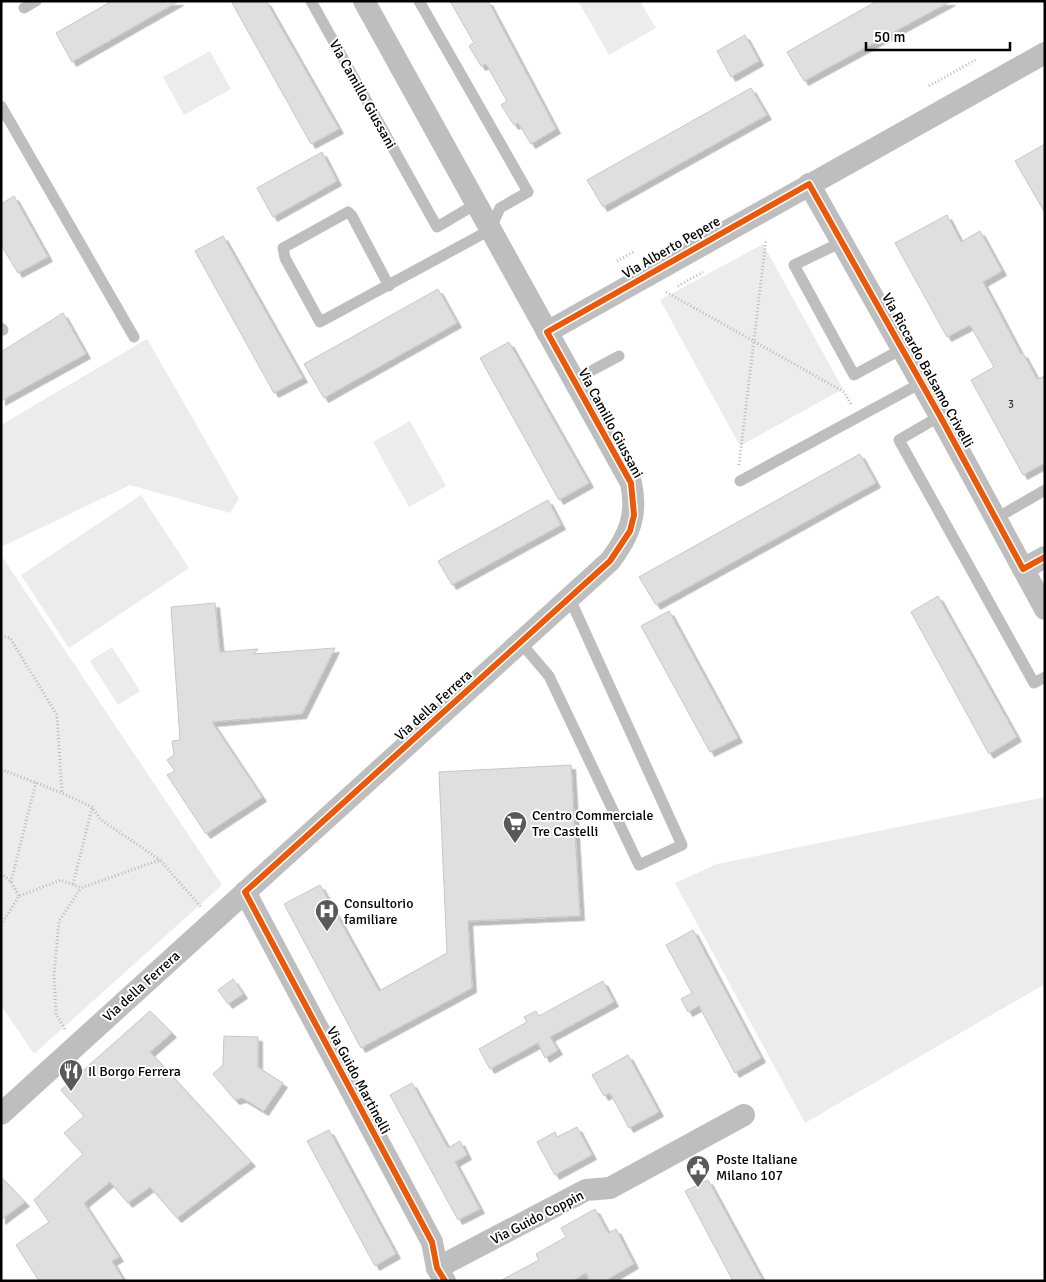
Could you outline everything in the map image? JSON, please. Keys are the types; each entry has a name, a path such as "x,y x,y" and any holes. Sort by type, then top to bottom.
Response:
{"street":[{"name":"Via Camillo Giussani","path":"364,1 631,483 634,515 630,531"},
{"name":"Via Alberto Pepere","path":"547,332 808,184 1045,53"},
{"name":"Via Riccardo Balsamo Crivelli","path":"808,184 940,416 1045,609"},
{"name":"Via della Ferrera","path":"1,1114 610,562 630,531"},
{"path":"1023,569 1045,557"},
{"name":"Via Guido Martinelli","path":"245,892 432,1242 441,1274"},
{"name":"Via Guido Coppin","path":"441,1274 584,1191 610,1188 744,1115"}],"lane":[{"path":"24,8 36,1"},
{"name":"Via Camillo Giussani","path":"311,1 436,227 476,204"},
{"path":"388,286 352,216 348,212 283,248 285,258 320,322 388,286 490,230 500,208 528,192 419,1"},
{"path":"1,106 134,336"},
{"name":"Via Riccardo Balsamo Crivelli","path":"842,242 794,265 854,375 902,349"},
{"name":"Via Camillo Giussani","path":"574,380 620,356"},
{"name":"Via Riccardo Balsamo Crivelli","path":"740,481 921,383"},
{"name":"Via Riccardo Balsamo Crivelli","path":"940,416 899,440 1034,682 1045,678"},
{"path":"995,519 1045,490"},
{"path":"521,643 549,676 639,865 682,845 570,599"}],"path":[{"path":"929,86 977,59"},
{"path":"739,466 766,239"},
{"path":"617,261 634,251"},
{"path":"678,286 703,272"},
{"path":"666,292 844,392 859,417"},
{"path":"1,636 10,638 58,715 62,793"},
{"path":"1,769 92,807 100,819 160,860 201,908"},
{"path":"11,882 36,782"},
{"path":"73,885 92,807"},
{"path":"67,1031 56,1014 55,966 59,921 81,888 160,860"},
{"path":"1,873 11,882 20,896"},
{"path":"1,925 20,896 61,880 81,888"}],"shaded area":[{"path":"578,1 640,1 656,28 609,55"},
{"path":"210,51 231,89 184,115 163,77"},
{"path":"763,244 843,389 740,446 660,300"},
{"path":"147,339 239,499 230,513 130,485 1,547 1,425"},
{"path":"410,421 446,486 409,507 373,442"},
{"path":"141,495 189,568 69,648 21,575"},
{"path":"1,555 222,885 34,1054 1,1005"},
{"path":"112,647 140,691 118,705 90,661"},
{"path":"1045,797 1045,984 805,1123 675,883 717,864"}],"building":[{"path":"112,1 179,1 72,62 56,33"},
{"path":"231,1 266,1 339,129 311,144"},
{"path":"450,1 488,1 556,129 531,144 518,123 514,125 501,105 507,101 486,64 481,66 469,46 474,43"},
{"path":"877,1 951,1 804,81 787,52"},
{"path":"745,35 759,61 731,77 717,51"},
{"path":"751,88 767,115 603,207 587,180"},
{"path":"1045,144 1045,213 1015,161"},
{"path":"322,152 337,181 273,217 257,188"},
{"path":"14,196 48,257 18,273 1,245 1,204"},
{"path":"947,215 961,242 980,231 1002,271 983,282 1021,354 1023,353 1037,379 1045,376 1045,463 1023,475 971,380 994,367 970,325 947,337 895,243"},
{"path":"223,236 303,378 274,393 195,251"},
{"path":"438,289 457,323 324,398 304,364"},
{"path":"63,313 86,354 1,401 1,352"},
{"path":"509,342 589,483 559,500 480,358"},
{"path":"860,454 876,483 656,605 639,577"},
{"path":"548,500 561,525 452,585 438,561"},
{"path":"938,596 1017,737 989,754 911,612"},
{"path":"215,603 220,652 258,649 254,654 335,648 302,714 212,722 262,797 206,834 167,775 175,771 167,760 174,755 172,741 180,740 171,607"},
{"path":"669,611 738,738 710,752 641,626"},
{"path":"571,765 580,916 468,921 472,988 361,1048 284,904 320,885 379,991 447,953 439,772"},
{"path":"693,930 761,1058 735,1073 699,1006 688,1012 681,999 692,993 666,945"},
{"path":"233,979 243,994 228,1004 218,990"},
{"path":"603,981 614,1002 550,1037 558,1050 545,1058 538,1043 490,1069 479,1049 527,1022 524,1017 536,1011 539,1016"},
{"path":"150,1011 172,1033 150,1052 251,1162 177,1218 150,1187 128,1203 110,1182 84,1203 119,1257 112,1261 124,1281 39,1281 16,1245 49,1222 34,1200 83,1154 64,1133 84,1116 61,1090"},
{"path":"224,1036 258,1037 258,1067 283,1083 264,1111 242,1098 235,1100 213,1074 223,1065"},
{"path":"628,1055 659,1112 629,1128 610,1093 604,1096 592,1075"},
{"path":"412,1083 448,1148 460,1141 467,1155 455,1162 480,1209 458,1220 390,1095"},
{"path":"577,1127 592,1155 555,1175 537,1142 555,1132 557,1137"},
{"path":"329,1130 396,1254 375,1266 307,1141"},
{"path":"1,1177 25,1202 1,1220"},
{"path":"708,1180 763,1281 733,1281 685,1191"},
{"path":"595,1209 608,1233 616,1229 634,1264 605,1281 590,1281 586,1273 572,1281 500,1281 539,1260 536,1254 566,1237 561,1228"}],"cycle path":[{"path":"445,1281 437,1268 432,1242 245,892 610,561 630,531 634,515 631,483 547,332 809,184 940,416 1023,569 1045,557"}],"place":[{"name":"Centro Commerciale Tre Castelli","path":"515,844"},
{"name":"Consultorio familiare","path":"327,932"},
{"name":"Il Borgo Ferrera","path":"71,1092"},
{"name":"Poste Italiane Milano 107","path":"698,1188"}]}
